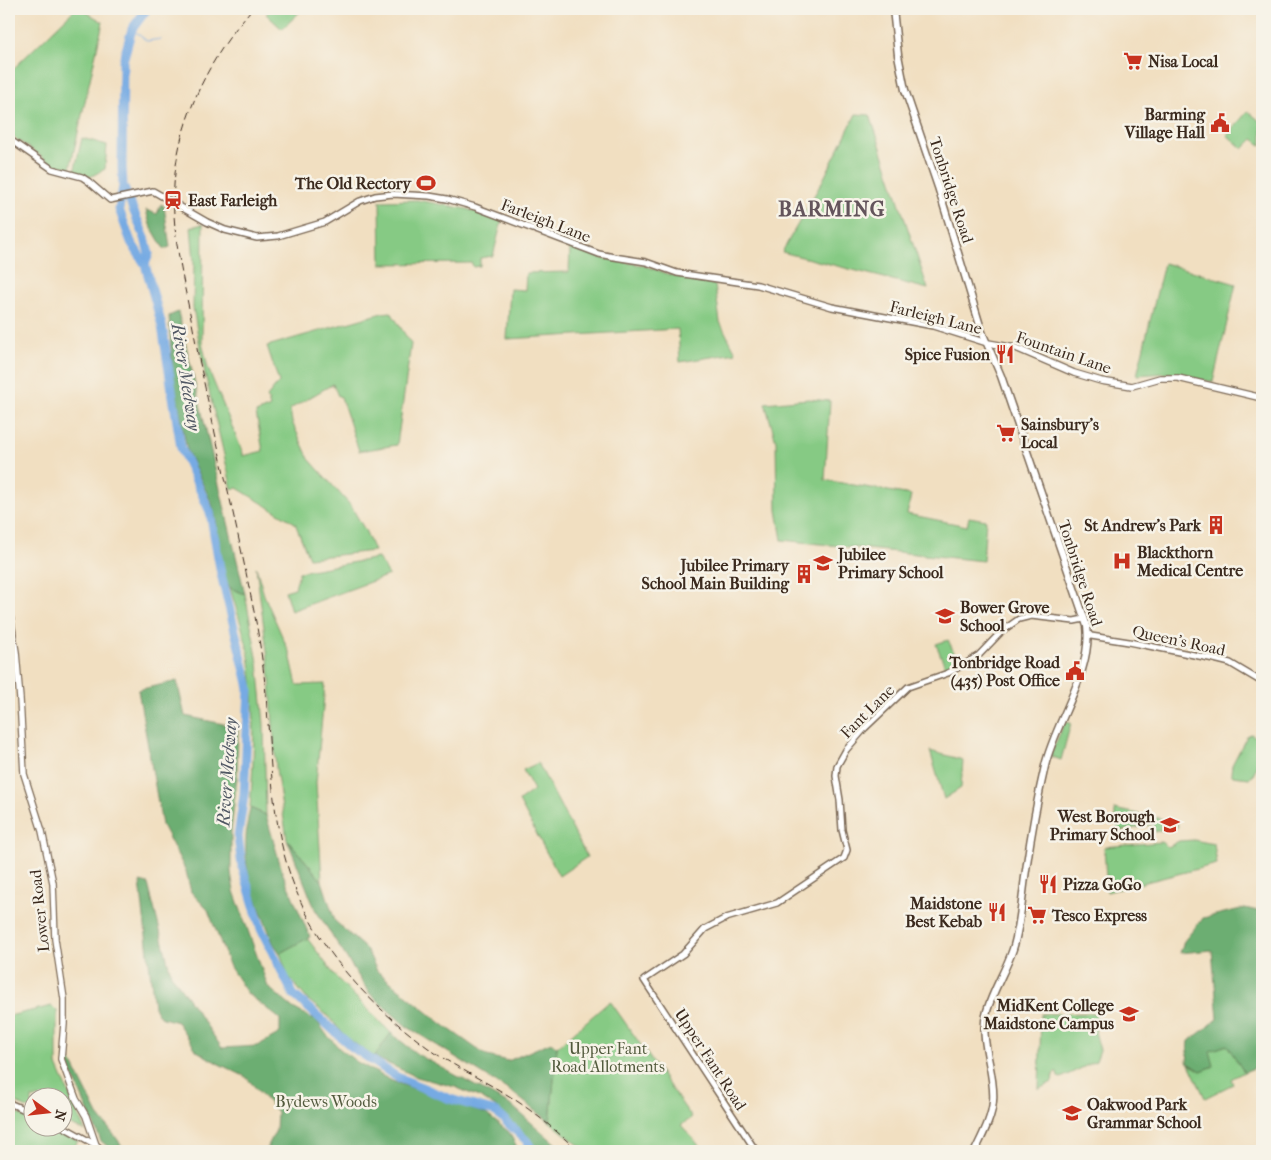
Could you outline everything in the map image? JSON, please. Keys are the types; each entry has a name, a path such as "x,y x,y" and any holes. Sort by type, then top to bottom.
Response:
{"main road":[{"name":"Tonbridge Road","path":"893,9 898,55 905,90 938,187 982,332 988,343 1027,449 1088,633 1080,672 1045,765 1030,837 1018,927 1013,949 986,1012 985,1030 993,1102 975,1151"},
{"name":"Fountain Lane","path":"988,343 1016,348 1074,373 1102,381 1132,386 1150,380 1178,378 1262,398"},
{"name":"Lower Road","path":"9,610 16,652 24,774 42,830 53,883 55,939 64,999 64,1024 60,1059 76,1099 86,1116 96,1145"},
{"path":"96,1145 104,1151"}],"street":[{"name":"Farleigh Lane","path":"9,139 52,169 82,177 110,200 153,190 207,222 240,234 263,238 278,236 324,222 360,201 375,196 412,195 448,199 475,207 599,254 646,262 677,274 718,278 758,285 832,307 932,326 988,343"},
{"name":"Fant Lane","path":"644,980 683,954 705,929 726,918 777,903 844,858 847,850 842,830 836,776 837,766 846,750 865,728 908,688 965,664 979,655 1002,630 1019,619 1031,616 1074,621 1084,619"},
{"name":"Queen's Road","path":"1088,633 1091,636 1230,663 1262,682"},
{"name":"Upper Fant Road","path":"644,980 756,1151"},
{"path":"9,1103 22,1109"},
{"path":"72,1132 96,1145"}],"green space":[{"path":"75,9 81,9 103,22 70,168 52,164 9,134 9,70 12,70"},
{"path":"271,9 303,9 282,29 266,14"},
{"path":"1248,111 1262,123 1262,144 1253,139 1243,149 1227,135"},
{"path":"856,114 870,115 928,289 782,252 823,180"},
{"path":"82,138 107,145 105,169 90,177 74,173"},
{"path":"417,200 467,209 502,220 493,256 480,258 480,266 473,267 472,263 381,264 380,201"},
{"path":"161,204 164,206 170,247 164,249 150,225 146,210 157,214"},
{"path":"203,224 202,342 208,368 243,456 263,451 256,413 270,407 267,397 279,382 267,346 391,312 411,344 397,445 359,451 341,397 338,396 333,384 290,409 292,422 309,459 351,506 366,532 374,551 309,558 295,523 237,488 232,489 205,374 193,308 194,261 191,227"},
{"path":"570,247 602,258 642,265 674,276 715,285 720,322 736,353 680,362 678,329 507,339 510,289 525,290 526,273 569,272"},
{"path":"1164,263 1236,284 1213,382 1170,373 1137,375"},
{"path":"178,312 245,594 230,588 224,577 212,504 187,450 173,376 169,316"},
{"path":"809,399 830,401 825,480 911,495 907,514 967,526 969,517 986,520 983,561 782,540 777,510 776,441 765,403"},
{"path":"378,558 389,575 291,611 285,591 295,588 299,572"},
{"path":"256,567 264,595 290,654 297,685 325,684 316,783 322,881 287,839 276,769 269,666"},
{"path":"230,588 245,594 258,662 264,724 266,815 250,808 254,735 252,680 246,643"},
{"path":"948,640 958,660 945,666 936,644"},
{"name":"Bydews Woods","path":"177,681 185,716 238,727 237,778 231,832 231,872 234,891 268,987 293,1008 317,1021 340,1049 357,1062 392,1081 486,1114 509,1132 519,1151 269,1151 267,1148 276,1130 277,1112 246,1077 197,1051 177,1022 160,1017 154,1007 140,882 148,884 171,974 222,1048 257,1046 280,1033 280,1019 247,993 230,967 208,910 191,892 186,871 162,825 138,690"},
{"path":"1065,722 1071,723 1061,760 1050,756"},
{"path":"1251,734 1262,741 1253,776 1249,778 1233,776 1231,773 1232,765 1247,736"},
{"path":"930,751 963,760 961,788 944,799"},
{"path":"538,763 587,857 559,876 519,801 534,790 523,770"},
{"path":"250,808 266,815 283,874 310,937 280,953 273,943 249,877 246,843"},
{"path":"1114,809 1177,822 1178,827 1154,832 1153,824 1118,832"},
{"path":"287,839 322,881 335,921 367,950 377,971 442,1024 487,1056 508,1061 551,1042 557,1047 550,1122 513,1093 406,1026 370,994 315,909"},
{"path":"1194,840 1214,844 1217,864 1107,892 1104,847 1161,842 1168,847 1179,841"},
{"path":"1245,908 1262,912 1262,1065 1244,1072 1227,1045 1210,1051 1214,1066 1201,1071 1187,1062 1189,1041 1218,1019 1212,950 1180,953 1184,941 1203,918"},
{"path":"307,938 336,977 391,1033 374,1057 346,1037 328,1016 307,999 288,976 280,953"},
{"name":"Upper Fant Road Allotments","path":"610,1001 692,1118 681,1125 704,1151 586,1151 550,1122 557,1047"},
{"path":"52,1006 57,1011 57,1065 67,1088 22,1088 22,1106 9,1100 9,1016"},
{"path":"1094,1013 1098,1018 1095,1032 1100,1050 1096,1061 1061,1078 1058,1077 1057,1073 1054,1073 1052,1082 1039,1089 1041,1014"},
{"path":"391,1033 417,1054 512,1106 564,1151 540,1151 496,1107 481,1098 455,1087 417,1077 374,1057"},
{"path":"67,1040 71,1061 98,1115 118,1140 124,1151 113,1151 101,1141 66,1060"},
{"path":"1228,1045 1244,1072 1231,1079 1233,1084 1205,1098 1189,1064 1201,1071 1214,1066 1209,1051"},
{"path":"72,1100 85,1131 72,1126"},
{"path":"9,1110 22,1116 22,1138 71,1138 78,1141 75,1146 77,1151 9,1151"}],"waterway":[{"name":"River Medway","path":"147,9 132,29 123,61 123,186 119,209 131,242 145,264 162,326 181,448 210,512 221,574 249,688 244,795 238,837 242,866 261,929 293,994 352,1047 397,1077 450,1099 496,1112 527,1141 533,1151"},
{"path":"132,29 147,41 161,39"},
{"name":"River Medway","path":"124,188 145,238 149,254 145,264"}],"railway":[{"path":"252,9 236,28 209,69 189,114 177,161 174,185 174,221 182,275 258,633 266,694 273,791 283,851 292,881 305,910 322,940 360,988 390,1017 438,1055 525,1107 578,1151"}],"place":[{"name":"Nisa Local","path":"1133,61"},
{"name":"Barming Village Hall","path":"1220,123"},
{"name":"The Old Rectory","path":"426,183"},
{"name":"East Farleigh","path":"173,200"},
{"name":"Spice Fusion","path":"1005,354"},
{"name":"Sainsbury's Local","path":"1006,433"},
{"name":"St Andrew's Park","path":"1216,525"},
{"name":"Blackthorn Medical Centre","path":"1122,561"},
{"name":"Jubilee Primary School","path":"823,563"},
{"name":"Jubilee Primary School Main Building","path":"804,574"},
{"name":"Bower Grove School","path":"945,616"},
{"name":"Tonbridge Road (435) Post Office","path":"1075,671"},
{"name":"West Borough Primary School","path":"1170,825"},
{"name":"Pizza GoGo","path":"1048,884"},
{"name":"Maidstone Best Kebab","path":"997,912"},
{"name":"Tesco Express","path":"1037,915"},
{"name":"MidKent College Maidstone Campus","path":"1129,1014"},
{"name":"Oakwood Park Grammar School","path":"1072,1113"}],"district":[{"name":"BARMING","path":"832,209"}]}
